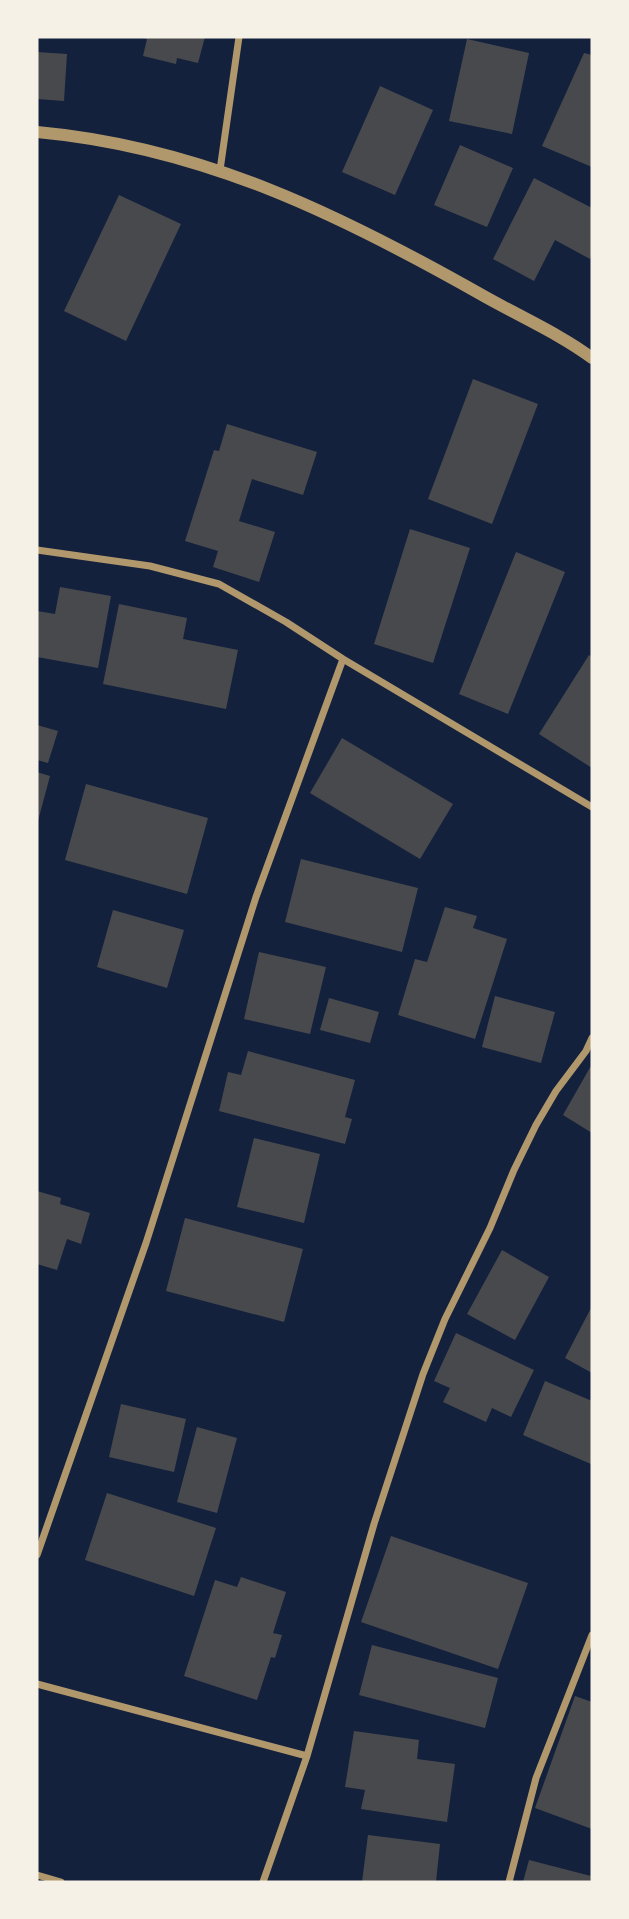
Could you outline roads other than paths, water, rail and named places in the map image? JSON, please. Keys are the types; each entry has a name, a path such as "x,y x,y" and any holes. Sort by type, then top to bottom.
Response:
{"street":[{"path":"220,170 239,37"},
{"path":"37,132 74,135 220,170 327,213 591,353"},
{"path":"37,550 150,565 219,584 592,807"},
{"path":"37,1555 146,1243 256,897 343,660"},
{"path":"263,1882 307,1756 374,1524 432,1352 536,1125 592,1038"},
{"path":"509,1882 536,1778 592,1635"},
{"path":"37,1684 307,1756"},
{"path":"37,1875 61,1882"}]}
